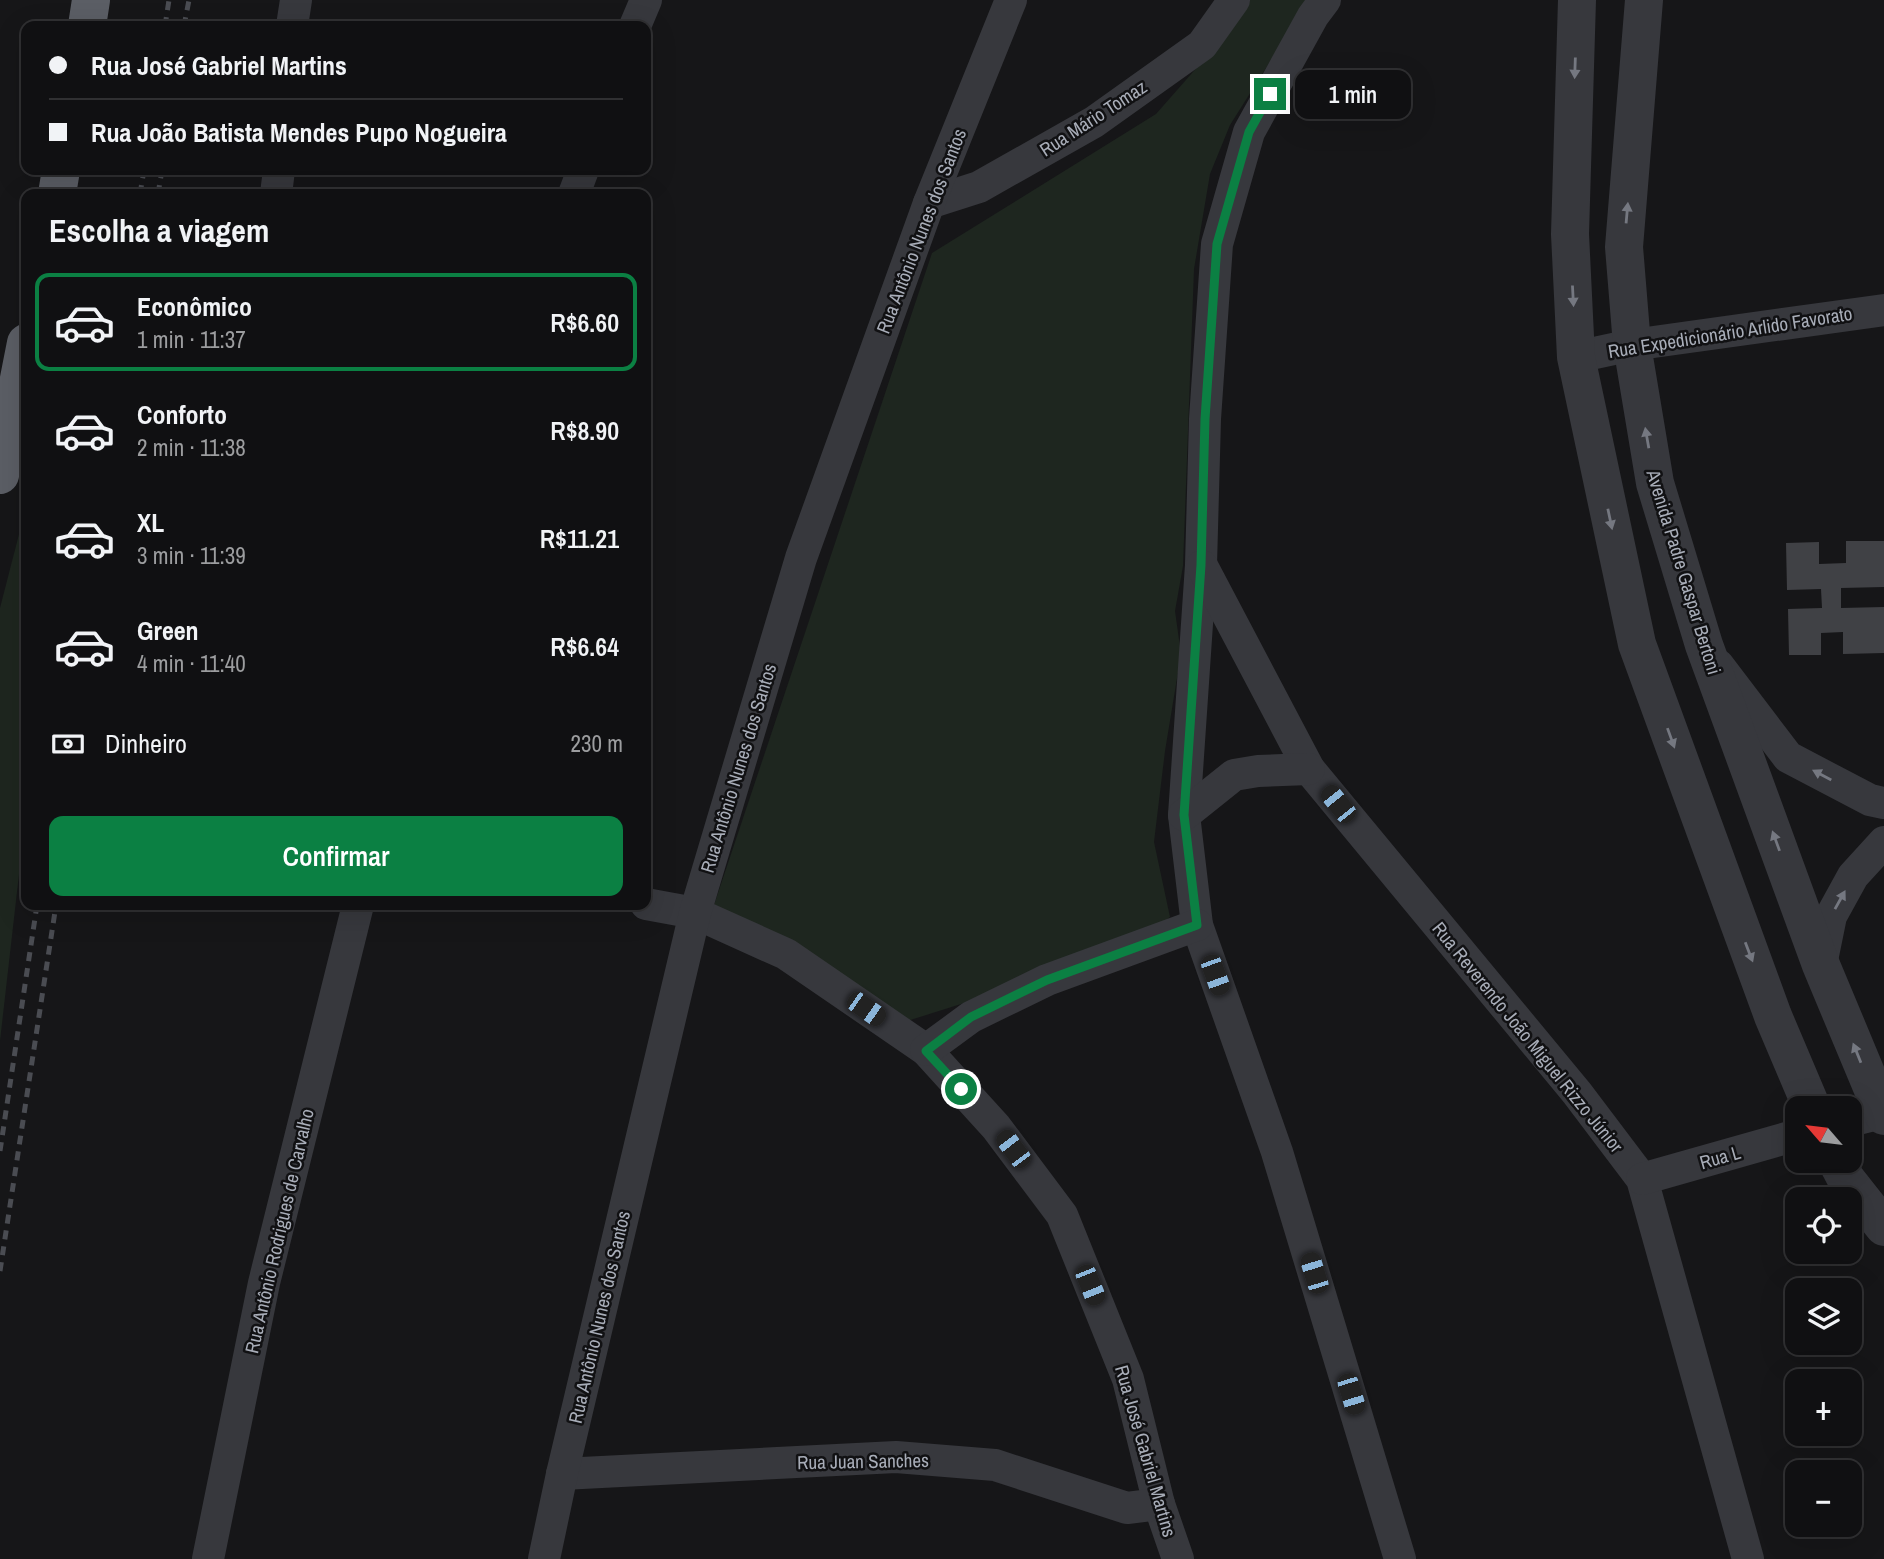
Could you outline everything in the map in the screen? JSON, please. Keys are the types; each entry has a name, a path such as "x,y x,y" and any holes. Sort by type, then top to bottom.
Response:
{"highway":[{"path":"88,21 91,0"},
{"path":"0,475 21,368"}],"street":[{"path":"293,21 296,0"},
{"path":"637,21 646,0"},
{"name":"Rua Antônio Nunes dos Santos","path":"544,1559 695,913 801,558 929,203 1011,0"},
{"name":"Rua Mário Tomaz","path":"929,203 979,187 1094,122 1202,45 1234,0"},
{"path":"1325,0 1313,16 1249,132 1217,244 1205,419 1201,565 1184,815 1197,925 1277,1152 1401,1559"},
{"path":"1577,0 1570,234 1576,357 1637,644 1773,1016 1807,1096"},
{"name":"Avenida Padre Gaspar Bertoni","path":"1644,0 1624,247 1632,345 1655,483 1704,645 1821,965 1872,1117"},
{"name":"Rua Expedicionário Arlido Favorato","path":"1576,357 1632,345 1884,310"},
{"name":"Rua Reverendo João Miguel Rizzo Júnior","path":"1201,565 1309,769 1577,1093 1642,1179 1748,1559"},
{"path":"1704,645 1788,757 1870,800 1884,803"},
{"path":"1184,815 1234,775 1309,769"},
{"path":"1821,965 1832,916 1853,876 1884,842"},
{"name":"Rua José Gabriel Martins","path":"651,905 695,913 786,954 926,1051 996,1127 1062,1215 1128,1379 1158,1504 1178,1559"},
{"name":"Rua Antônio Rodrigues de Carvalho","path":"208,1559 264,1283 357,910"},
{"path":"926,1051 971,1017 1047,980 1197,925"},
{"name":"Rua L","path":"1642,1179 1785,1138"},
{"path":"1842,1173 1884,1227"},
{"name":"Rua Juan Sanches","path":"562,1474 896,1457 995,1465 1127,1508 1158,1504"}],"shaded area":[{"path":"1249,0 1309,0 1230,125 1210,174 1194,269 1183,566 1175,611 1181,654 1154,842 1170,917 1123,953 904,1022 714,905 932,253 1156,114 1222,39"},
{"path":"21,526 21,857 0,1041 0,608"}],"building":[{"path":"1846,541 1884,541 1884,587 1841,588 1841,608 1884,607 1884,653 1843,654 1843,632 1821,633 1821,655 1789,655 1788,609 1822,608 1821,589 1787,590 1786,543 1819,542 1819,564 1846,563"}],"railway":[{"path":"166,21 169,0"},
{"path":"185,21 189,0"},
{"path":"141,189 143,175"},
{"path":"159,189 161,175"},
{"path":"0,1151 36,910"},
{"path":"0,1271 55,910"}],"route":[{"path":"961,1089 926,1051 971,1017 1047,980 1197,925 1184,815 1201,565 1205,419 1217,244 1249,132 1270,94"}]}
